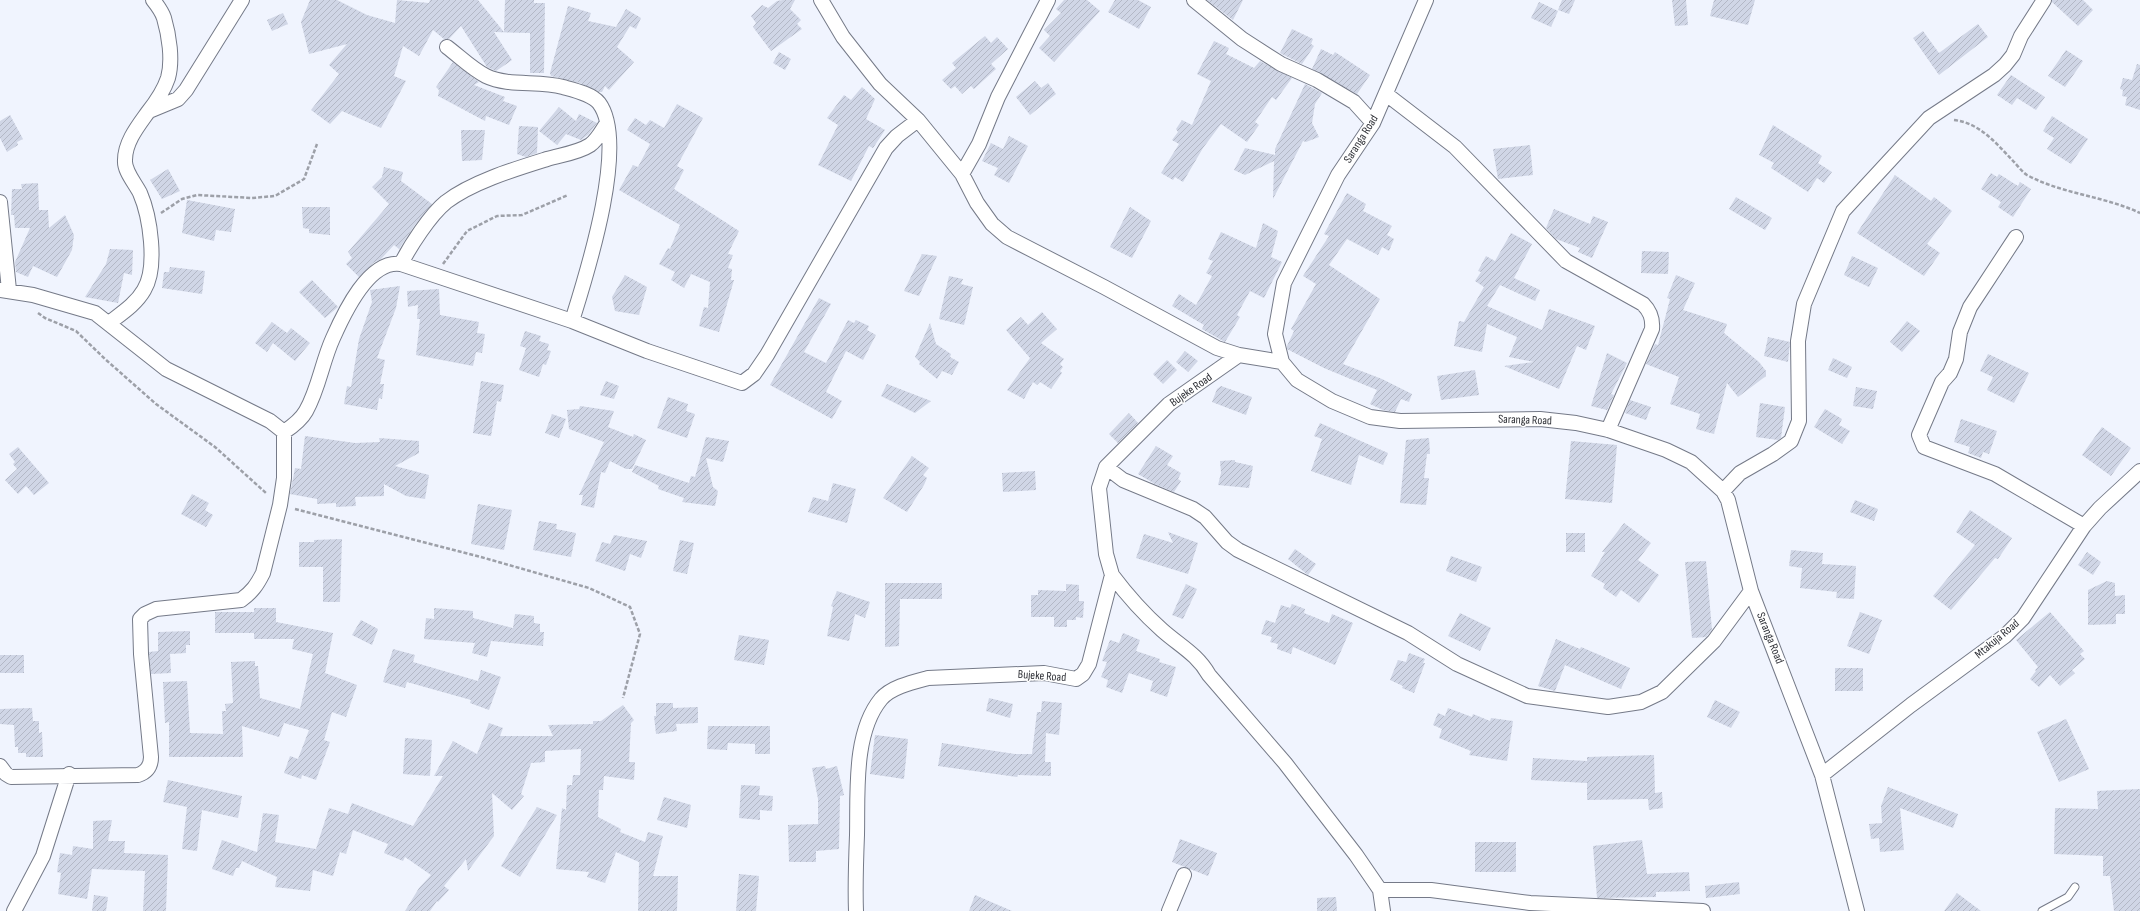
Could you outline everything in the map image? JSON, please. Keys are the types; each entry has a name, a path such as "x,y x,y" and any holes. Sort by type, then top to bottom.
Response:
{"street":[{"path":"110,323 139,298 148,283 151,236 149,221 140,193 125,166 124,159 132,134 149,112 168,77 170,53 164,16 153,0"},
{"path":"149,112 178,98 186,90 242,0"},
{"path":"821,0 843,37 880,84 918,120 962,174 977,203 992,224 1007,237 1104,286 1217,348 1239,355 1282,362"},
{"path":"962,174 980,144 998,97 1048,0"},
{"path":"1194,0 1242,39 1281,64 1317,80 1354,102 1373,123"},
{"name":"Saranga Road","path":"1426,0 1373,123 1338,175 1284,283 1275,334 1282,362 1297,380 1332,401 1370,417 1400,421 1540,419 1576,423 1608,430 1666,450 1691,462 1723,491 1728,500 1751,591 1822,775 1857,911"},
{"path":"1723,491 1740,473 1773,454 1790,441 1799,421 1798,341 1804,304 1843,211 1929,118 1994,75 2005,65 2013,55 2028,24 2044,0"},
{"path":"447,47 485,76 562,86 595,99 602,108 607,123 608,155 603,203 572,321"},
{"path":"1386,94 1455,147 1566,261 1643,304 1648,309 1653,322 1652,329 1608,430"},
{"path":"284,432 295,425 305,412 314,396 332,340 361,287 378,268 394,263 432,274 572,321 646,351 729,380 742,383 748,380 767,355 886,148 897,136 918,120"},
{"path":"401,264 410,248 444,203 464,191 510,172 583,148 597,138 607,123"},
{"path":"0,202 4,290 33,295 95,313 110,323 166,369 270,421 284,432"},
{"path":"2016,237 1970,308 1960,332 1956,360 1950,373 1942,382 1919,435 1924,447 1995,474 2084,526"},
{"name":"Bujeke Road","path":"856,911 857,793 861,742 873,710 882,697 910,683 928,678 1044,673 1076,679 1082,674 1089,664 1112,575 1106,554 1099,488 1106,467 1170,404 1239,355"},
{"path":"0,766 6,774 11,777 68,774 138,775 147,769 151,763 151,750 141,654 140,619 145,614 156,609 241,600 258,584 263,573 280,505 284,478 284,432"},
{"path":"1106,467 1123,480 1193,509 1205,518 1226,542 1238,550 1408,632 1457,664 1527,696 1608,707 1641,702 1662,692 1695,661 1714,641 1751,591"},
{"name":"Mtakuja Road","path":"1822,775 1910,705 2005,636 2023,618 2084,526 2100,508 2140,472"},
{"path":"1112,575 1129,597 1162,630 1201,661 1214,681 1285,763 1356,855 1380,890 1383,911"},
{"path":"14,911 43,856 68,774"},
{"path":"1169,911 1184,875"},
{"path":"1380,890 1431,890 1530,903 1703,911"}],"lane":[{"path":"2042,911 2068,896 2075,887"}],"path":[{"path":"1929,118 1967,121 1987,135 2026,174 2049,184 2114,203 2140,213"},
{"path":"149,221 182,200 193,196 275,196 304,179 317,144"},
{"path":"432,274 442,265 468,231 497,216 522,215 568,195"},
{"path":"33,295 35,308 39,314 76,331 156,404 215,447 280,505 481,557 574,584 630,607 640,634 623,698"}],"building":[{"path":"310,0 337,0 367,15 395,23 397,0 429,3 430,0 478,0 504,32 505,0 534,0 534,3 545,3 544,73 530,73 530,33 494,32 512,60 496,71 487,67 461,26 449,39 444,39 433,30 419,56 403,46 394,76 406,81 381,128 342,111 330,124 311,110 339,74 329,65 347,44 309,54 301,22"},
{"path":"795,0 790,9 801,20 797,24 802,29 771,51 753,27 756,23 751,16 762,5 768,8 777,1"},
{"path":"1064,0 1087,0 1100,11 1054,62 1039,48 1050,36 1044,30 1061,13 1056,9"},
{"path":"1115,0 1138,0 1151,7 1139,29 1108,12"},
{"path":"1207,0 1243,0 1233,20"},
{"path":"1562,0 1575,0 1569,14 1558,10"},
{"path":"1672,0 1686,0 1688,25 1675,26"},
{"path":"1714,0 1755,0 1748,25 1710,16"},
{"path":"2052,0 2083,0 2093,10 2078,26 2052,2"},
{"path":"1539,2 1558,11 1551,27 1531,18"},
{"path":"568,6 591,13 588,21 616,27 626,9 641,18 636,29 630,26 617,47 634,62 609,90 605,86 602,92 599,92 580,83 551,76 550,73"},
{"path":"283,13 288,24 272,31 267,20"},
{"path":"1978,24 1988,37 1939,75 1913,38 1923,31 1939,53"},
{"path":"1292,29 1313,39 1311,44 1314,46 1302,64 1280,53"},
{"path":"985,36 991,43 997,37 1008,49 991,64 996,69 974,89 971,86 962,94 955,86 951,89 942,80 956,68 952,63"},
{"path":"1214,41 1229,48 1226,54 1254,68 1260,61 1292,78 1276,100 1272,97 1255,122 1259,125 1247,142 1221,124 1203,148 1183,182 1175,177 1173,180 1161,173 1179,144 1172,140 1178,132 1176,129 1182,120 1192,125 1211,81 1197,74"},
{"path":"1321,49 1333,55 1335,52 1370,75 1357,94 1312,69"},
{"path":"2066,50 2083,61 2065,87 2048,76"},
{"path":"779,52 791,59 785,70 773,63"},
{"path":"453,62 479,82 474,85 505,97 503,101 517,106 509,125 486,116 485,121 438,96 439,90 436,87"},
{"path":"2137,64 2140,65 2140,110 2125,105 2127,97 2122,96 2123,90 2120,89 2123,78 2132,80"},
{"path":"2011,75 2045,97 2036,110 2017,98 2012,105 1997,95"},
{"path":"1035,81 1041,88 1048,83 1056,94 1030,115 1016,97"},
{"path":"1305,84 1322,93 1315,104 1312,123 1319,137 1306,142 1303,141 1273,199 1274,161 1245,175 1234,170 1245,148 1275,155 1275,149"},
{"path":"862,87 875,99 866,119 885,130 873,148 869,146 851,181 818,165 838,125 827,118 844,95 851,100"},
{"path":"677,104 703,118 677,166 684,170 674,189 739,231 728,254 733,255 728,268 732,269 731,280 734,280 719,332 699,326 704,307 708,308 710,282 691,274 684,288 671,280 675,272 659,264 668,248 670,249 680,225 619,190 633,165 638,167 650,144 627,130 635,118 646,125 650,120 664,128"},
{"path":"559,107 576,121 579,114 597,123 589,134 581,140 566,134 557,145 539,131"},
{"path":"10,115 23,139 17,142 18,145 7,152 0,138 0,121"},
{"path":"2052,116 2088,139 2071,164 2047,149 2054,138 2043,131"},
{"path":"1773,125 1822,156 1818,163 1832,172 1824,183 1817,178 1808,192 1771,168 1774,163 1759,155"},
{"path":"519,126 538,127 537,153 526,157 517,154"},
{"path":"461,130 485,130 482,160 462,161"},
{"path":"1009,136 1028,146 1009,183 994,175 998,168 982,161 991,143 1003,149"},
{"path":"1530,145 1533,175 1498,179 1493,149"},
{"path":"384,167 403,172 401,181 432,204 414,226 399,249 394,245 381,259 373,263 359,277 346,264 352,258 348,252 389,204 372,187 382,177"},
{"path":"168,169 180,191 162,199 150,180"},
{"path":"1991,173 1997,177 1999,174 2018,186 2020,182 2031,189 2013,217 1998,207 2001,202 1981,189"},
{"path":"1895,175 1931,201 1934,197 1952,211 1927,244 1940,253 1924,276 1857,233"},
{"path":"38,183 39,210 48,210 49,228 65,215 74,235 72,250 57,277 33,266 28,277 16,272 15,262 30,228 15,228 14,215 11,215 12,189 22,189 21,184"},
{"path":"1347,193 1366,204 1363,211 1392,226 1387,235 1394,239 1389,251 1382,247 1378,255 1347,239 1329,265 1380,299 1343,364 1382,379 1412,394 1409,402 1401,399 1395,412 1383,410 1370,404 1377,390 1324,368 1287,349 1294,331 1291,329 1316,284 1303,276 1329,236 1324,234"},
{"path":"1736,197 1772,218 1765,230 1729,209"},
{"path":"187,200 235,209 231,232 216,230 214,241 182,233"},
{"path":"302,207 330,207 330,235 309,233 309,229 303,228"},
{"path":"1130,207 1151,221 1132,258 1110,247"},
{"path":"1554,209 1590,224 1593,216 1608,222 1592,258 1578,252 1580,248 1556,239 1546,228"},
{"path":"1263,223 1278,231 1271,257 1282,262 1264,298 1250,291 1237,315 1240,317 1225,342 1202,329 1204,325 1172,306 1179,294 1196,305 1212,276 1206,273 1213,261 1208,259 1221,232 1256,248"},
{"path":"1511,233 1532,244 1514,278 1540,290 1535,301 1500,285 1487,306 1542,330 1549,309 1595,326 1586,350 1577,346 1559,389 1504,366 1534,362 1509,357 1517,337 1487,324 1482,352 1454,346 1459,321 1464,322 1484,287 1475,281 1481,272 1478,271 1486,256 1495,261"},
{"path":"110,249 133,250 132,275 124,273 118,303 85,297 106,264"},
{"path":"1642,251 1669,252 1668,274 1641,273"},
{"path":"922,254 937,256 919,296 904,291"},
{"path":"1852,256 1878,268 1869,287 1844,275"},
{"path":"170,267 205,271 202,294 162,288 164,272 169,272"},
{"path":"625,275 647,287 639,315 615,311 612,297"},
{"path":"1676,275 1695,283 1683,310 1727,324 1724,333 1759,362 1766,371 1766,376 1738,397 1727,383 1714,434 1696,429 1700,414 1670,404 1679,377 1646,364 1655,344 1658,345 1670,299 1667,298"},
{"path":"949,276 963,279 961,284 973,287 964,325 939,319"},
{"path":"312,280 338,307 325,318 299,292"},
{"path":"400,286 396,308 377,358 385,360 380,384 384,384 382,399 379,398 377,410 344,404 347,386 351,387 359,339 372,302 370,290"},
{"path":"439,289 440,315 479,322 477,333 485,334 482,353 476,352 473,366 416,355 420,319 417,319 418,305 408,307 407,291"},
{"path":"819,298 831,304 804,352 826,363 848,320 854,323 856,320 869,326 867,330 876,335 863,360 846,351 826,392 842,401 832,419 770,385"},
{"path":"1042,312 1057,329 1041,343 1064,359 1060,364 1063,367 1060,371 1062,373 1051,389 1040,382 1037,385 1033,382 1024,399 1007,390 1030,358 1006,330 1021,317 1028,325"},
{"path":"1907,321 1920,331 1902,352 1890,342"},
{"path":"272,322 287,333 291,328 310,343 295,361 273,343 267,352 255,343"},
{"path":"930,323 936,344 951,354 950,357 959,362 952,375 942,371 937,379 919,364 920,362 915,357"},
{"path":"525,331 541,336 539,341 549,344 547,350 551,351 546,365 543,364 539,377 519,370 526,348 520,346"},
{"path":"1768,337 1790,342 1788,362 1764,356"},
{"path":"1185,351 1198,361 1188,372 1176,362"},
{"path":"1607,353 1627,363 1611,394 1614,395 1607,410 1591,406"},
{"path":"1988,354 2029,373 2014,403 1987,390 1993,377 1980,371"},
{"path":"1833,358 1852,367 1847,378 1828,370"},
{"path":"1167,360 1177,370 1163,384 1153,374"},
{"path":"1475,370 1479,395 1441,400 1437,376"},
{"path":"481,381 504,385 501,402 497,401 491,436 473,433"},
{"path":"606,381 619,386 614,399 600,395"},
{"path":"887,384 931,401 915,413 881,396"},
{"path":"1221,386 1252,397 1246,415 1212,402 1217,389"},
{"path":"1856,387 1877,391 1873,409 1853,406"},
{"path":"668,397 688,404 686,411 695,414 687,438 657,428"},
{"path":"1630,400 1651,407 1646,420 1625,413"},
{"path":"1760,403 1785,407 1781,438 1778,440 1756,437"},
{"path":"580,406 614,411 608,427 633,437 634,434 646,440 632,469 626,469 610,461 605,473 601,472 594,508 581,505 583,495 579,495 604,442 569,429 567,410 579,409"},
{"path":"1825,409 1842,419 1839,425 1850,431 1842,444 1814,427"},
{"path":"1129,413 1138,423 1118,443 1109,434"},
{"path":"552,414 566,419 559,438 545,433"},
{"path":"1961,419 1997,431 1989,454 1983,452 1981,458 1968,453 1970,447 1954,442"},
{"path":"1320,423 1388,453 1383,465 1359,455 1351,485 1311,471 1322,439 1314,436"},
{"path":"2102,427 2131,448 2111,476 2082,455"},
{"path":"305,436 355,443 380,442 379,438 419,441 419,453 395,466 429,475 425,499 406,496 384,484 384,496 355,497 356,506 336,507 336,503 317,504 317,499 290,494 295,468 301,469"},
{"path":"706,437 729,441 723,462 706,458 713,487 718,491 715,506 682,502 684,498 658,489 659,486 632,472 635,465 689,483 691,476 695,477"},
{"path":"1429,438 1430,454 1427,454 1424,478 1429,478 1426,505 1400,503 1406,440"},
{"path":"1571,441 1617,445 1612,503 1565,499"},
{"path":"1156,446 1173,456 1167,465 1181,473 1178,479 1181,481 1174,492 1155,484 1138,474"},
{"path":"18,447 49,483 34,495 26,486 18,494 5,480 17,469 13,464 15,462 9,454"},
{"path":"912,456 929,468 923,475 927,478 924,485 907,512 883,498"},
{"path":"1235,460 1235,462 1253,466 1249,488 1218,485 1221,473 1220,461"},
{"path":"1035,471 1036,490 1003,492 1002,473"},
{"path":"833,483 856,489 847,523 808,512 813,497 828,501"},
{"path":"192,494 209,503 205,510 213,515 206,527 181,514"},
{"path":"1855,500 1878,509 1874,521 1850,512"},
{"path":"478,504 512,510 504,550 471,544"},
{"path":"1970,510 2012,538 1998,559 1995,558 1951,610 1933,596 1975,545 1956,532"},
{"path":"539,521 557,524 556,529 576,533 571,557 533,550"},
{"path":"1624,523 1651,543 1638,560 1659,575 1639,603 1621,590 1616,597 1603,588 1605,584 1591,576 1605,552 1602,552"},
{"path":"1168,532 1198,543 1188,574 1136,558 1144,534 1173,543"},
{"path":"1566,533 1585,533 1585,552 1566,552"},
{"path":"614,535 647,541 641,558 630,554 625,571 595,561 602,542 610,544"},
{"path":"342,539 340,602 323,602 323,567 299,567 299,542"},
{"path":"680,540 694,543 687,574 673,571"},
{"path":"1295,549 1316,564 1308,575 1288,559"},
{"path":"1791,550 1823,553 1822,564 1856,566 1854,599 1836,598 1837,592 1800,588 1802,568 1789,566"},
{"path":"2087,552 2101,562 2093,575 2078,565"},
{"path":"1451,556 1482,567 1476,582 1446,571"},
{"path":"1706,561 1712,630 1706,637 1692,638 1685,562"},
{"path":"2107,581 2115,583 2115,596 2125,595 2125,614 2116,614 2116,624 2088,625 2088,590"},
{"path":"885,583 942,583 942,599 900,599 899,646 885,647"},
{"path":"1066,584 1079,585 1079,601 1084,601 1083,618 1076,617 1076,620 1067,620 1067,627 1054,627 1054,617 1031,617 1031,595 1038,595 1038,590 1066,591"},
{"path":"1186,584 1197,589 1183,619 1172,615"},
{"path":"837,591 870,602 865,618 855,614 849,641 827,636 833,607 831,606"},
{"path":"1292,604 1305,609 1304,613 1329,623 1332,614 1353,623 1335,665 1293,647 1291,654 1277,649 1278,644 1270,642 1272,637 1261,634 1266,620 1275,623 1281,605 1290,608"},
{"path":"254,608 276,608 276,622 333,633 325,673 357,685 346,717 332,712 324,740 330,742 316,780 302,775 301,779 284,773 290,756 298,759 309,730 284,723 279,737 242,726 243,757 169,757 169,722 165,723 163,682 187,681 190,733 223,734 222,711 226,711 225,704 233,703 231,662 255,661 255,666 258,666 260,698 300,709 313,654 292,649 294,639 254,639 254,633 215,633 215,612 254,612"},
{"path":"434,608 473,611 473,618 513,628 515,614 534,616 534,623 540,624 540,632 544,632 543,646 491,641 487,657 472,653 475,643 424,639 426,618 434,619"},
{"path":"1860,612 1882,620 1869,654 1847,646"},
{"path":"2050,612 2084,651 2080,654 2085,659 2072,670 2075,673 2060,686 2050,675 2039,687 2030,679 2038,667 2016,640"},
{"path":"1460,613 1491,628 1480,651 1448,636"},
{"path":"361,620 378,629 372,645 352,635"},
{"path":"190,631 190,645 186,645 186,653 170,654 171,673 151,674 149,652 158,651 158,632"},
{"path":"1123,633 1140,640 1136,651 1160,659 1159,662 1176,667 1167,697 1150,691 1153,681 1129,673 1122,693 1106,687 1108,680 1101,677 1107,662 1102,661 1110,640 1119,643"},
{"path":"739,635 769,640 764,665 734,660"},
{"path":"1556,639 1580,649 1581,647 1630,668 1621,689 1565,665 1555,691 1538,686"},
{"path":"393,649 415,655 413,662 478,681 481,670 501,677 489,710 470,703 471,700 407,682 405,688 383,682"},
{"path":"1409,653 1425,659 1423,663 1425,663 1414,693 1402,688 1403,686 1390,680 1398,660 1406,662"},
{"path":"0,655 24,655 24,673 0,673"},
{"path":"1835,668 1863,668 1863,691 1835,691"},
{"path":"989,698 1013,704 1010,718 986,711"},
{"path":"1715,700 1740,712 1731,728 1707,717"},
{"path":"1042,701 1062,703 1059,735 1046,733 1045,762 1051,762 1051,776 1018,775 1017,777 938,766 942,743 1015,754 1032,754 1037,712 1041,712"},
{"path":"656,703 673,703 673,708 698,707 698,723 676,724 677,731 656,734 654,716 656,716"},
{"path":"623,705 634,720 631,723 629,762 635,762 634,780 604,776 603,790 599,790 598,817 621,829 620,832 645,842 648,832 663,836 653,876 678,876 677,911 638,911 639,862 616,852 605,883 587,877 589,872 556,869 562,808 566,810 567,785 572,785 573,775 580,775 581,749 545,751 545,762 531,763 521,794 524,796 512,810 492,793 494,836 468,871 466,859 444,886 449,890 438,902 437,901 430,911 405,911 419,888 431,875 405,857 403,861 384,853 388,844 353,830 346,854 340,852 333,876 313,870 310,891 275,887 277,877 242,861 239,868 236,868 233,876 212,869 222,840 257,852 263,813 279,815 275,842 316,849 329,808 348,814 352,803 413,826 443,776 434,776 453,741 477,754 489,723 503,728 500,736 553,736 548,725 593,724 593,721 601,721"},
{"path":"32,708 33,721 39,721 39,733 42,732 43,757 26,757 26,753 18,753 18,747 15,747 14,725 0,724 0,709"},
{"path":"1448,708 1472,717 1473,714 1490,721 1491,718 1513,721 1507,761 1469,755 1471,751 1439,738 1442,729 1433,725 1438,713 1445,716"},
{"path":"2066,719 2089,769 2059,782 2037,732"},
{"path":"708,726 770,726 770,754 755,754 755,744 728,743 727,750 707,749"},
{"path":"875,735 908,739 904,779 870,774"},
{"path":"405,738 432,740 430,776 403,774"},
{"path":"1654,755 1655,793 1662,792 1663,808 1649,810 1648,799 1587,800 1587,783 1531,780 1533,758 1587,761 1587,757"},
{"path":"825,766 826,769 837,766 844,795 840,796 839,849 816,851 816,862 789,862 788,825 818,824 818,799 812,768"},
{"path":"168,780 242,796 238,818 202,810 197,851 182,849 187,807 163,802"},
{"path":"741,785 760,786 759,795 773,796 772,811 760,810 760,820 739,818"},
{"path":"1888,787 1958,814 1953,828 1900,808 1904,850 1880,852 1879,838 1871,839 1869,824 1882,823 1881,806"},
{"path":"2140,789 2140,911 2114,911 2110,876 2103,876 2103,856 2054,854 2055,808 2098,809 2097,791"},
{"path":"664,797 691,805 687,828 657,820"},
{"path":"537,807 557,815 520,877 501,866"},
{"path":"112,820 108,841 125,841 124,853 168,855 166,911 143,911 145,871 92,869 87,899 58,894 61,873 57,872 60,853 72,855 73,846 93,849 93,821"},
{"path":"1180,839 1217,853 1208,876 1172,862"},
{"path":"1642,840 1647,874 1689,872 1690,891 1656,892 1656,897 1597,898 1593,846"},
{"path":"1475,842 1516,842 1516,872 1475,872"},
{"path":"739,874 759,876 756,911 736,911"},
{"path":"1739,882 1740,894 1706,898 1705,886"},
{"path":"1957,893 1981,911 1944,911"},
{"path":"94,895 108,897 106,911 92,911"},
{"path":"975,895 1012,911 969,911"},
{"path":"1336,897 1337,911 1317,911 1317,898"}]}
